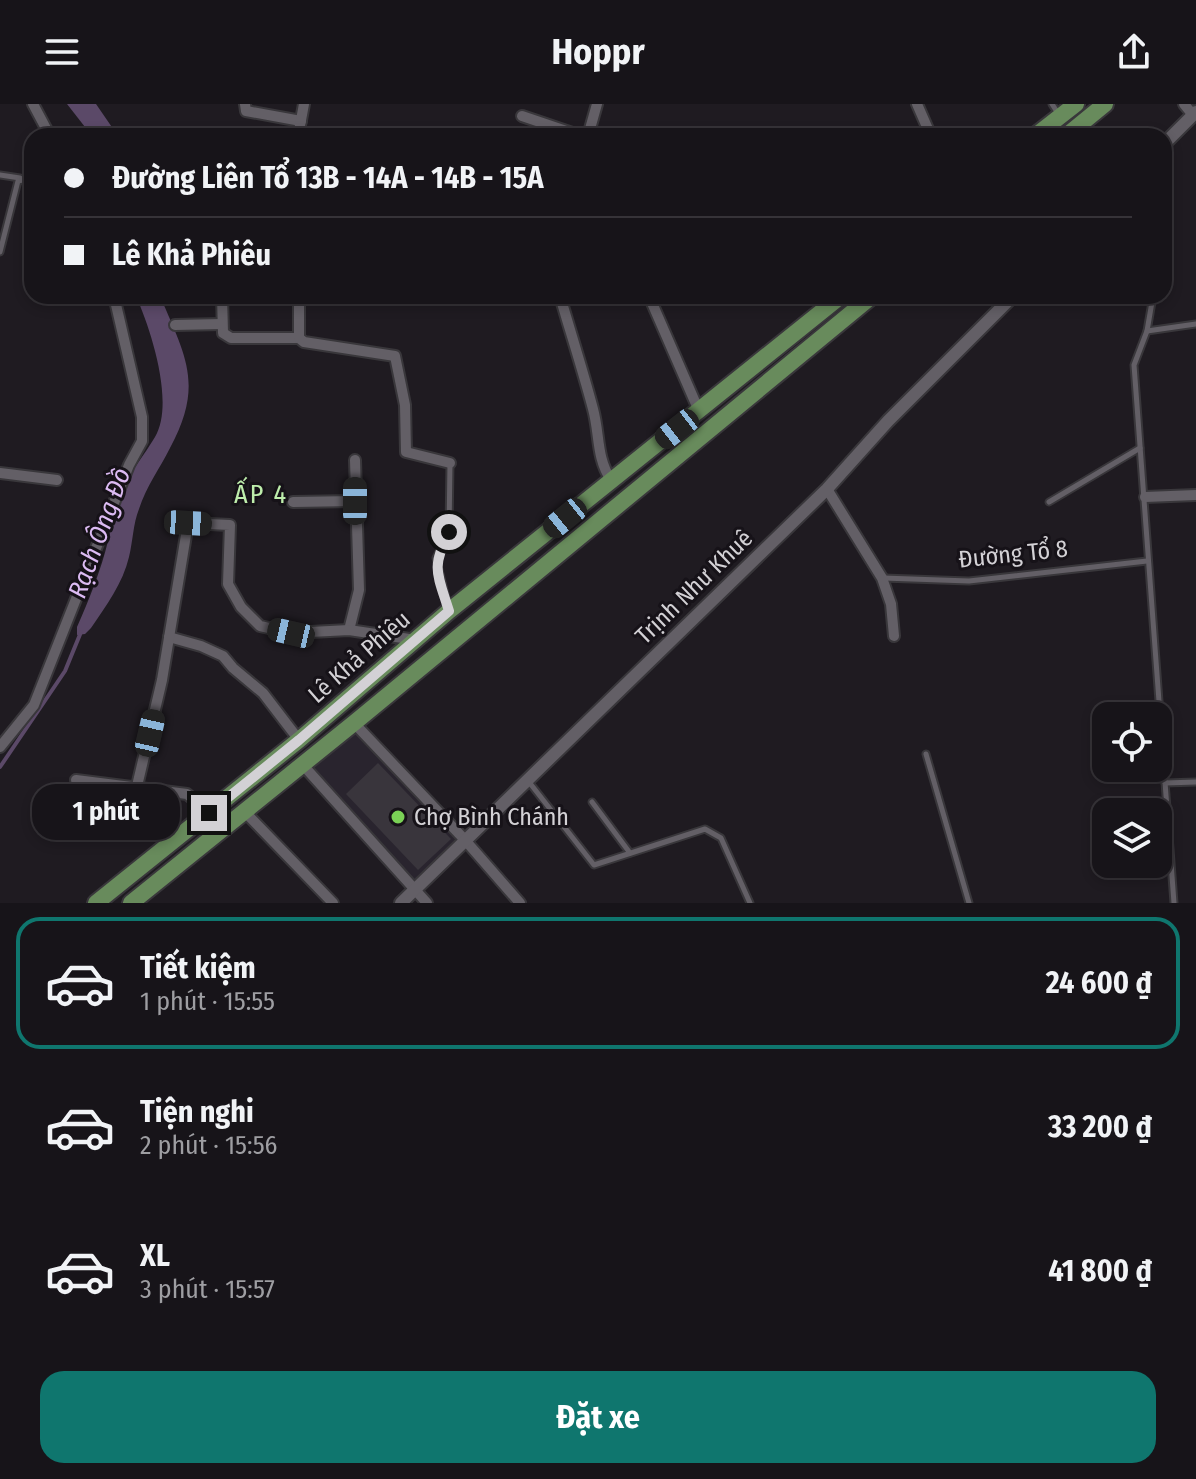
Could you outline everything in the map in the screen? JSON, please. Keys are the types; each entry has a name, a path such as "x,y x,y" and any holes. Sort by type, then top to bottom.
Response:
{"highway":[{"path":"1041,128 1056,110 1076,104"},
{"path":"1076,128 1105,104"},
{"name":"Lê Khả Phiêu","path":"96,903 299,740 449,611 831,304"},
{"name":"Lê Khả Phiêu","path":"131,903 862,304"}],"street":[{"path":"33,104 46,128"},
{"path":"245,104 246,111 301,121"},
{"path":"300,128 304,104"},
{"path":"590,128 597,104"},
{"path":"917,104 928,128"},
{"path":"1172,136 1194,113 1184,104"},
{"path":"522,116 557,128"},
{"path":"0,747 34,705 129,465 142,441 142,417 116,304"},
{"path":"222,304 223,333 231,338 299,338 304,342 395,356 405,405 406,452 450,463"},
{"path":"299,304 299,338"},
{"path":"562,304 594,413 598,451 611,480"},
{"path":"652,304 699,411"},
{"name":"Trịnh Như Khuê","path":"401,903 827,489 888,421 1005,304"},
{"path":"175,325 222,324"},
{"path":"349,630 359,590 355,460"},
{"path":"0,473 57,480"},
{"path":"827,489 882,578 891,604 894,636"},
{"path":"1145,497 1196,495"},
{"path":"293,502 355,501"},
{"path":"137,786 162,680 188,523 230,525 228,584 241,607 260,626 291,633 349,630 416,640"},
{"path":"169,637 223,656 263,693 299,740"},
{"path":"354,723 520,903"},
{"path":"302,764 427,903"},
{"path":"76,780 187,794 209,813"},
{"path":"244,811 333,903"}],"lane":[{"path":"0,175 21,178 0,252"},
{"path":"1152,304 1147,331 1134,365 1174,903"},
{"path":"1147,331 1196,324"},
{"path":"1049,502 1140,448"},
{"path":"449,611 436,558 449,532 450,463"},
{"name":"Đường Tổ 8","path":"882,578 969,581 1147,561"},
{"path":"926,754 969,903"},
{"path":"527,779 594,865 705,829 721,838 750,903"},
{"path":"1165,783 1196,782"},
{"path":"592,802 630,853"}],"shaded area":[{"path":"67,104 96,104 112,128 86,128"},
{"path":"139,304 163,304 188,371 186,406 170,448 142,501 129,557 118,585 91,628 85,634 77,635 77,627 102,563 117,500 161,423 162,386"},
{"path":"356,729 457,838 414,882 309,770"}],"building":[{"name":"Chợ Bình Chánh","path":"378,763 451,839 418,870 346,794"}],"waterway":[{"name":"Rạch Ông Đồ","path":"0,767 65,671 81,632"}],"place":[{"name":"Chợ Bình Chánh","path":"398,817"}],"district":[{"name":"ẤP 4","path":"261,494"}],"route":[{"path":"209,813 449,611 436,558 449,532"}]}
